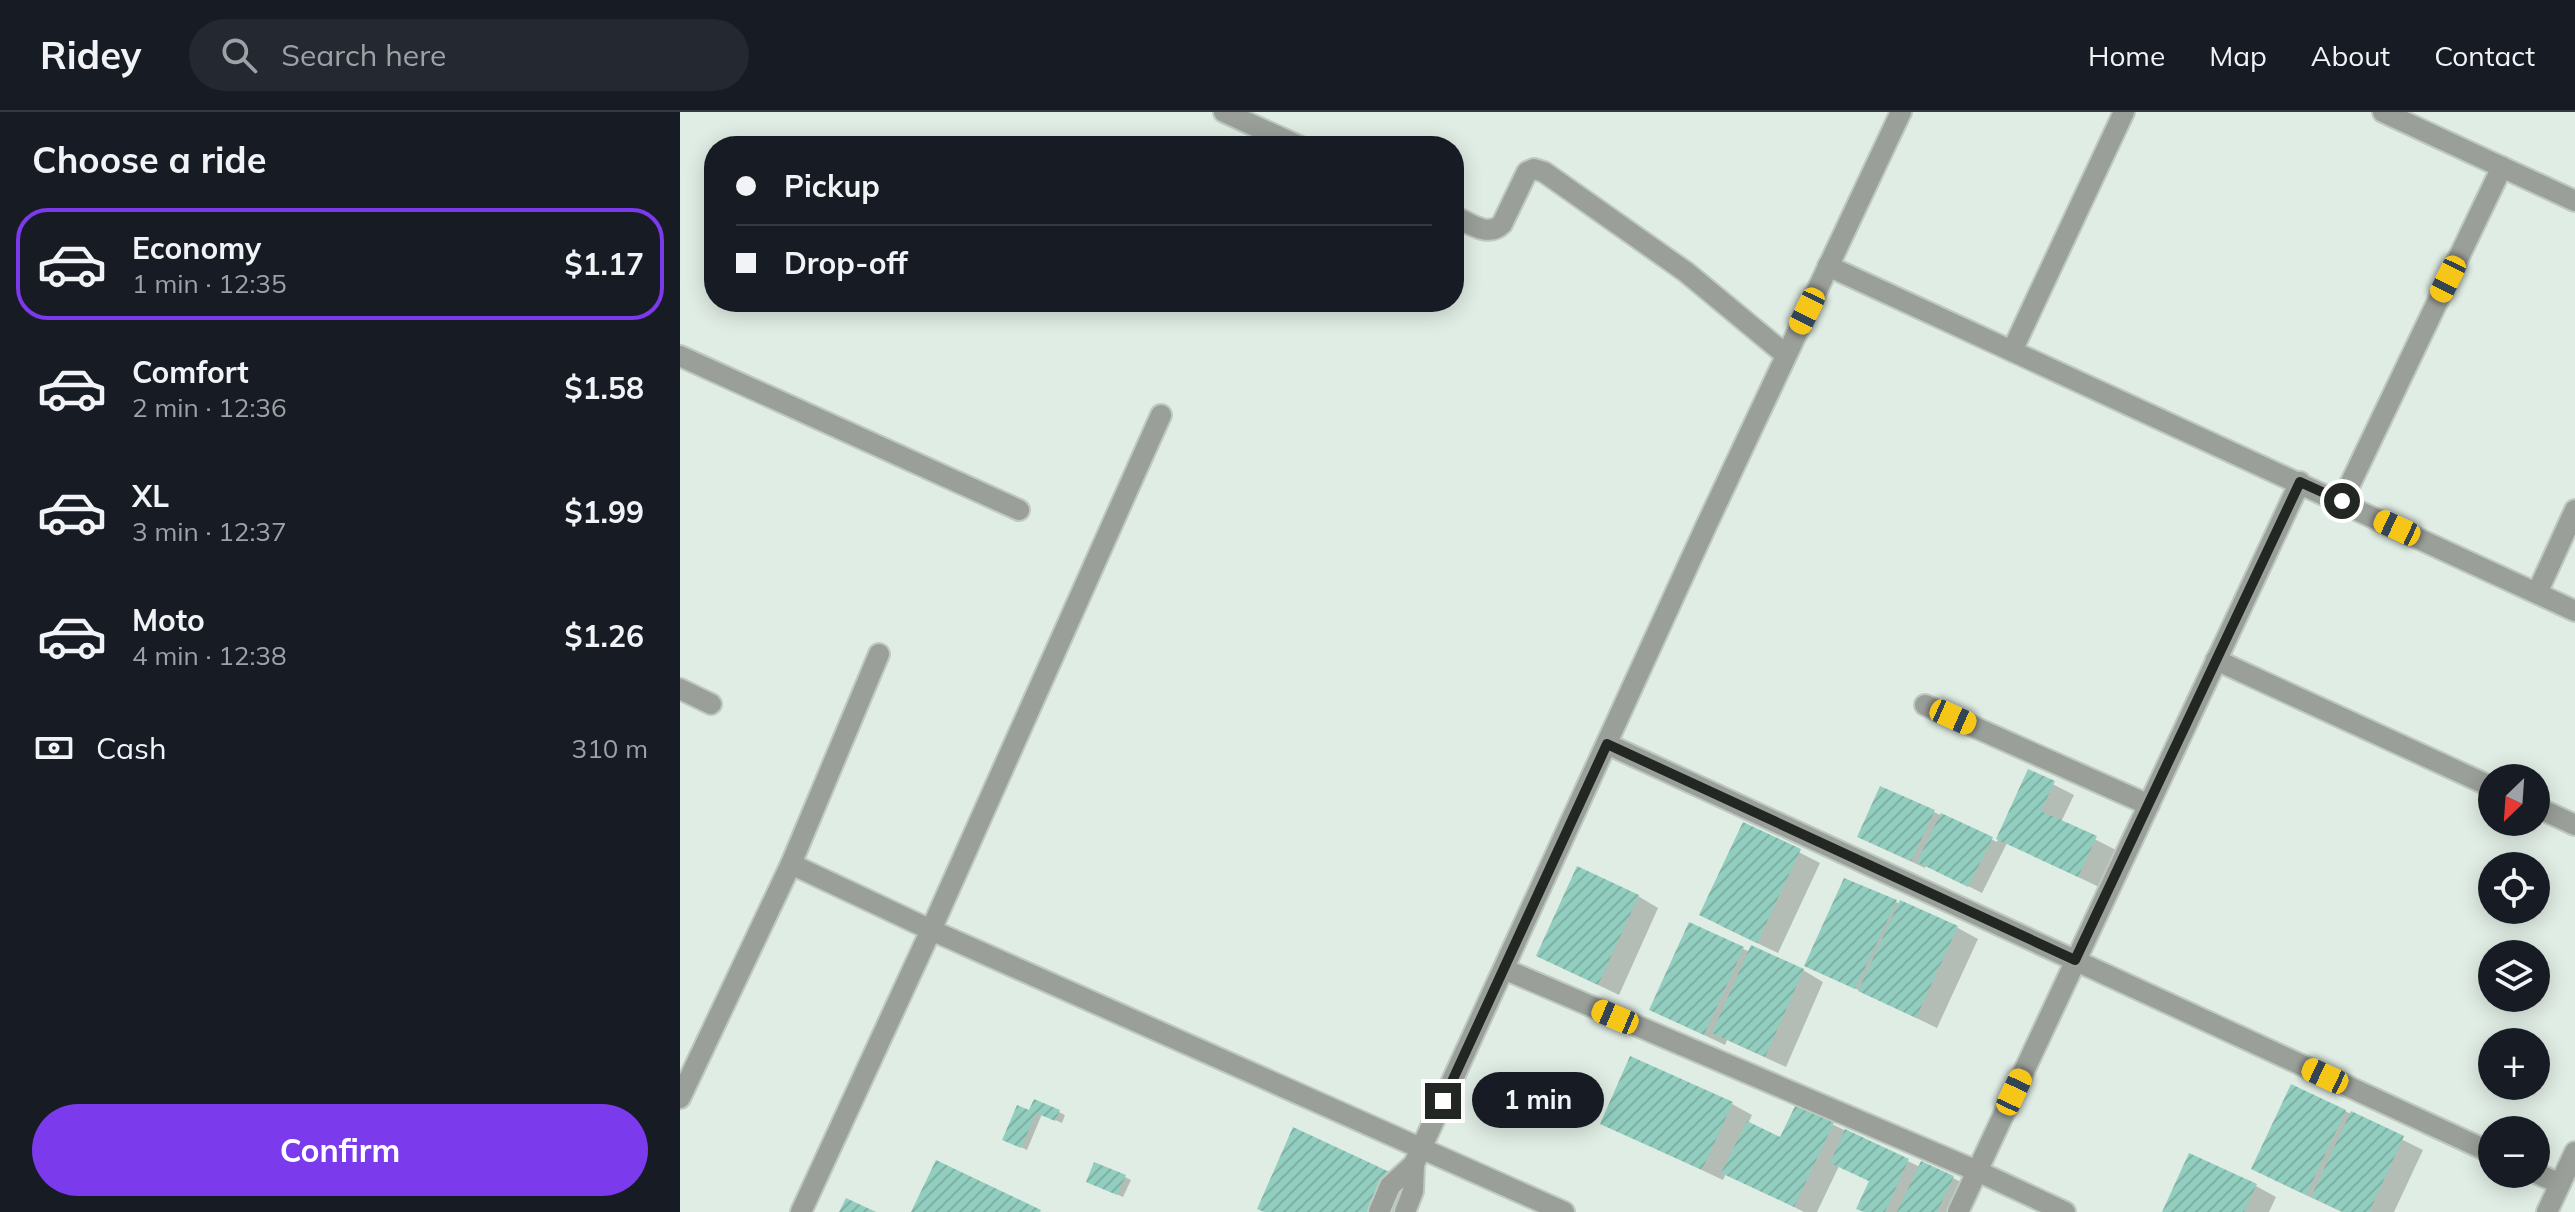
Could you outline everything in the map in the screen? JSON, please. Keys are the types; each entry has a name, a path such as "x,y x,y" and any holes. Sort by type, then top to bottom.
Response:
{"street":[{"path":"1224,112 1277,136"},
{"path":"1379,1212 1390,1186 1417,1156 1901,112"},
{"path":"2012,351 2124,112"},
{"path":"2383,112 2575,201"},
{"path":"2342,501 2502,167"},
{"path":"1464,221 1487,231 1497,230 1527,172 1534,169 1544,172 1686,272 1786,355"},
{"path":"1828,266 2575,611"},
{"path":"680,356 1019,510"},
{"path":"801,1212 1161,415"},
{"path":"1958,1212 2300,482"},
{"path":"2537,593 2575,510"},
{"path":"680,1098 791,864 879,654"},
{"path":"2216,660 2478,781"},
{"path":"680,689 711,704"},
{"path":"1925,705 2149,805"},
{"path":"1607,744 2478,1147"},
{"path":"2550,813 2575,825"},
{"path":"791,864 1417,1156 1564,1212"},
{"path":"1504,969 1977,1171 2065,1212"},
{"path":"2547,1212 2575,1152"},
{"path":"1405,1212 1413,1191 1417,1156"},
{"path":"2550,1179 2560,1184"}],"building":[{"path":"2028,769 2055,781 2041,811 2097,836 2078,877 1996,839"},
{"path":"1880,786 1935,810 1911,861 1857,837"},
{"path":"1941,813 1993,837 1968,887 1917,862"},
{"path":"1743,822 1801,849 1757,943 1699,915"},
{"path":"1577,866 1639,895 1598,985 1536,956"},
{"path":"1844,878 1897,900 1855,989 1804,966"},
{"path":"1900,900 1958,926 1916,1018 1858,991"},
{"path":"1689,922 1744,947 1704,1035 1649,1010"},
{"path":"1751,945 1804,969 1765,1057 1712,1033"},
{"path":"1630,1056 1733,1102 1702,1170 1600,1124"},
{"path":"2291,1084 2346,1110 2306,1195 2251,1169"},
{"path":"1034,1099 1060,1110 1055,1121 1036,1113 1021,1148 1002,1140 1017,1105 1029,1110"},
{"path":"1796,1104 1834,1122 1794,1207 1721,1173 1747,1121 1780,1137"},
{"path":"2351,1111 2404,1136 2369,1212 2343,1212 2311,1197"},
{"path":"1293,1127 1396,1175 1372,1212 1264,1212 1257,1209"},
{"path":"1845,1129 1909,1159 1885,1212 1856,1209 1869,1181 1830,1163"},
{"path":"2189,1153 2257,1184 2244,1212 2162,1212"},
{"path":"936,1160 1041,1210 911,1212"},
{"path":"1921,1161 1954,1176 1937,1212 1897,1212"},
{"path":"1094,1162 1126,1175 1117,1195 1086,1182"},
{"path":"846,1198 876,1212 839,1212"}],"route":[{"path":"1443,1101 1607,744 2075,960 2300,482 2342,501"}]}
